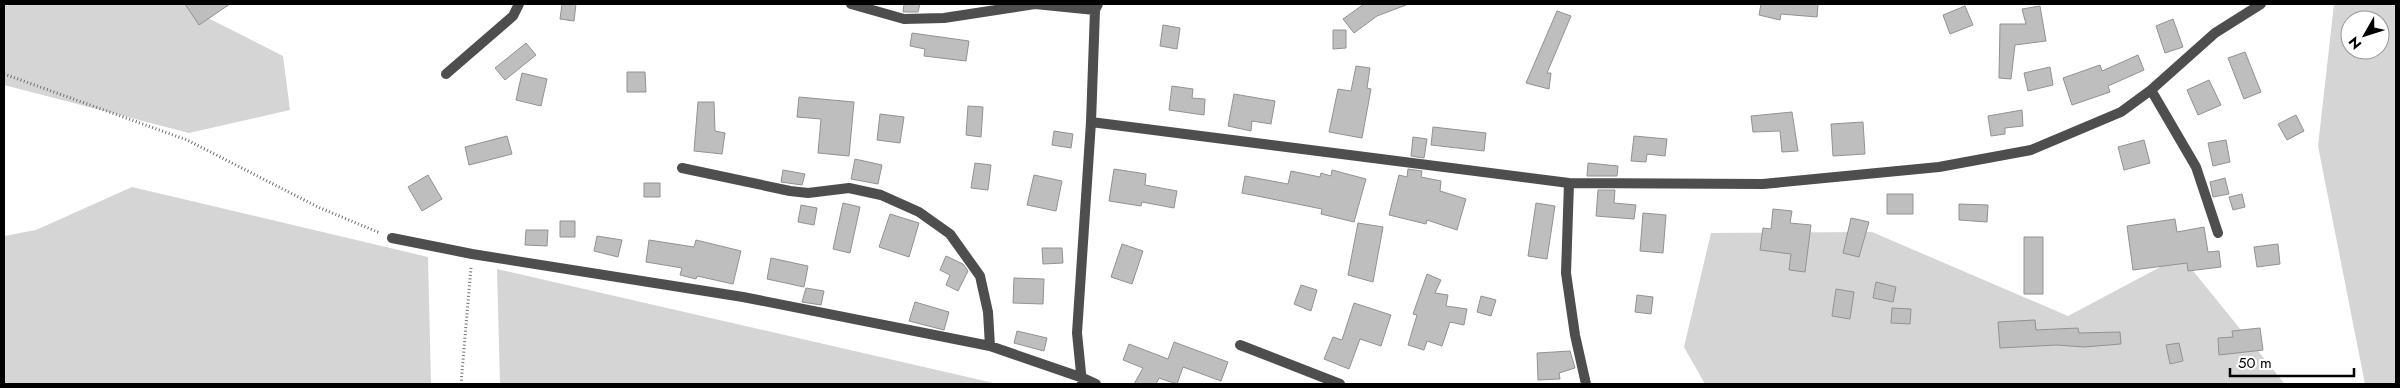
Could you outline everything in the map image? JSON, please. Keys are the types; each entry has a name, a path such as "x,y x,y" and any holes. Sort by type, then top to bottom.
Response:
{"street":[{"path":"446,74 513,16 520,4"},
{"path":"850,4 904,19 944,18 1036,4 1097,7 1077,333 1083,381"},
{"path":"1091,122 1569,183 1763,184 1939,167 2030,150 2120,112 2150,90 2215,33 2261,4"},
{"path":"2150,90 2196,167 2218,233"},
{"path":"682,168 799,192 808,193 849,188 881,195 918,212 950,234 980,276 988,312 990,346"},
{"path":"1569,183 1566,273 1574,334 1586,384"},
{"path":"392,238 472,254 743,297 990,346 1083,381 1096,384"},
{"path":"1240,344 1340,384"}],"path":[{"path":"4,74 187,140 318,207 392,238"},
{"path":"461,384 472,254"}],"shaded area":[{"path":"4,4 196,4 206,17 283,56 290,110 189,133 4,85"},
{"path":"2334,4 2396,4 2396,384 2365,384 2318,146"},
{"path":"132,187 428,257 431,384 4,384 4,236 36,230"},
{"path":"1872,232 2068,316 2181,256 2284,383 2288,384 1705,384 1684,347 1711,233"},
{"path":"497,269 998,384 500,384"}],"building":[{"path":"185,4 230,4 199,25"},
{"path":"562,4 576,4 574,21 560,19"},
{"path":"904,4 920,4 918,12 903,12"},
{"path":"1364,4 1406,5 1377,16 1354,33 1343,19"},
{"path":"1761,4 1818,4 1817,17 1781,14 1780,20 1759,15"},
{"path":"1965,6 1973,25 1950,34 1943,15"},
{"path":"2040,6 2046,41 2015,45 2011,79 1999,78 2000,24 2026,24 2022,9"},
{"path":"1557,11 1571,16 1547,73 1551,73 1549,89 1526,83"},
{"path":"2173,19 2183,47 2165,53 2156,26"},
{"path":"1163,25 1180,28 1177,49 1160,46"},
{"path":"1333,30 1346,30 1346,48 1333,49"},
{"path":"912,33 969,41 966,61 924,56 925,49 910,46"},
{"path":"526,43 536,55 505,80 495,68"},
{"path":"2245,52 2261,92 2244,99 2228,58"},
{"path":"2138,55 2144,70 2108,86 2110,92 2072,105 2063,78 2100,65 2102,71"},
{"path":"1356,66 1370,68 1367,88 1371,89 1362,138 1329,132 1338,89 1351,91"},
{"path":"2050,67 2053,85 2028,91 2024,73"},
{"path":"627,72 645,72 646,92 627,92"},
{"path":"522,73 547,79 541,106 516,100"},
{"path":"2209,80 2221,105 2198,115 2187,90"},
{"path":"1172,86 1193,89 1192,98 1205,99 1204,115 1169,110"},
{"path":"1234,94 1275,101 1271,124 1252,121 1251,131 1228,126"},
{"path":"799,97 854,102 849,156 818,153 821,119 797,117"},
{"path":"698,102 714,102 715,131 725,133 722,154 694,151"},
{"path":"968,106 983,107 981,137 966,135"},
{"path":"2022,110 2023,126 2005,128 2005,134 1991,136 1988,116"},
{"path":"1792,112 1798,151 1782,152 1780,131 1753,132 1751,116"},
{"path":"880,114 904,117 900,143 877,140"},
{"path":"2296,115 2304,131 2287,140 2278,124"},
{"path":"1863,122 1865,154 1833,156 1831,124"},
{"path":"1433,127 1486,133 1484,151 1431,145"},
{"path":"1054,131 1073,134 1071,148 1052,145"},
{"path":"507,136 512,154 469,165 465,147"},
{"path":"1634,136 1667,139 1665,156 1647,154 1646,162 1631,161"},
{"path":"1413,137 1427,139 1424,158 1411,156"},
{"path":"2144,140 2150,163 2124,170 2118,147"},
{"path":"2226,140 2230,162 2213,166 2208,143"},
{"path":"855,159 882,165 878,184 851,179"},
{"path":"975,163 991,165 988,190 971,188"},
{"path":"1588,163 1618,166 1617,176 1587,176"},
{"path":"1114,169 1146,174 1145,185 1177,191 1174,208 1142,202 1141,206 1109,201"},
{"path":"1408,169 1422,171 1421,177 1441,181 1440,191 1466,199 1457,230 1427,220 1426,224 1389,215 1399,175 1407,177"},
{"path":"783,170 805,174 802,185 781,182"},
{"path":"1332,170 1366,179 1354,222 1321,214 1322,209 1242,193 1245,176 1288,184 1291,171 1320,177 1321,173 1331,176"},
{"path":"428,175 442,199 422,211 408,187"},
{"path":"1034,175 1062,181 1056,211 1027,205"},
{"path":"2225,178 2229,194 2213,197 2210,182"},
{"path":"644,183 660,183 660,197 644,197"},
{"path":"1598,190 1615,190 1614,203 1636,205 1634,219 1596,216"},
{"path":"1887,194 1913,194 1913,214 1887,214"},
{"path":"2242,194 2245,207 2233,210 2229,197"},
{"path":"843,203 860,207 850,253 833,249"},
{"path":"1536,203 1555,206 1547,259 1528,256"},
{"path":"1959,204 1988,205 1987,222 1959,220"},
{"path":"801,205 817,208 814,225 798,222"},
{"path":"1773,209 1792,211 1790,223 1811,225 1805,272 1789,270 1791,254 1760,250 1763,228 1771,229"},
{"path":"1643,213 1666,215 1663,253 1640,251"},
{"path":"890,214 919,223 909,257 879,247"},
{"path":"1851,218 1869,222 1859,257 1843,253"},
{"path":"2175,219 2177,232 2204,227 2208,252 2219,251 2221,267 2188,271 2187,263 2133,270 2127,226"},
{"path":"560,221 575,221 575,237 560,237"},
{"path":"1358,223 1383,227 1373,282 1348,275"},
{"path":"526,230 548,230 547,246 525,245"},
{"path":"597,236 622,240 618,257 594,251"},
{"path":"2024,237 2043,237 2043,294 2024,294"},
{"path":"649,240 694,247 696,240 741,251 733,284 697,276 696,279 680,275 682,268 646,262"},
{"path":"1122,244 1143,251 1132,284 1111,277"},
{"path":"2278,244 2280,264 2257,267 2254,247"},
{"path":"1042,248 1062,248 1063,263 1043,264"},
{"path":"946,256 963,264 968,271 958,291 946,285 950,275 940,270"},
{"path":"771,258 808,266 804,287 767,279"},
{"path":"1427,274 1441,280 1435,293 1448,295 1446,306 1467,309 1464,325 1450,322 1442,346 1427,341 1424,350 1408,345 1417,315 1413,314"},
{"path":"1014,278 1044,279 1043,304 1013,303"},
{"path":"1876,282 1896,287 1893,302 1873,298"},
{"path":"1301,285 1317,290 1311,311 1294,304"},
{"path":"806,288 824,291 821,305 802,302"},
{"path":"1836,289 1854,292 1850,319 1832,316"},
{"path":"1637,295 1653,297 1651,314 1635,312"},
{"path":"1481,296 1496,300 1491,316 1477,312"},
{"path":"915,302 949,312 944,330 909,321"},
{"path":"1354,303 1391,315 1381,346 1360,339 1349,369 1324,359 1333,337 1342,340"},
{"path":"1892,308 1911,309 1910,324 1891,323"},
{"path":"2035,320 2036,330 2078,328 2079,333 2120,332 2121,344 2084,347 2057,345 2000,348 1998,322"},
{"path":"2260,328 2263,350 2219,355 2218,338 2233,337 2232,331"},
{"path":"1017,331 1047,338 1044,351 1014,343"},
{"path":"1174,342 1228,362 1221,381 1183,367 1177,384 1159,378 1156,384 1134,384 1143,368 1123,360 1129,344 1168,359"},
{"path":"2179,343 2183,361 2170,364 2166,345"},
{"path":"1570,351 1575,368 1559,373 1560,379 1538,380 1537,353"}]}
